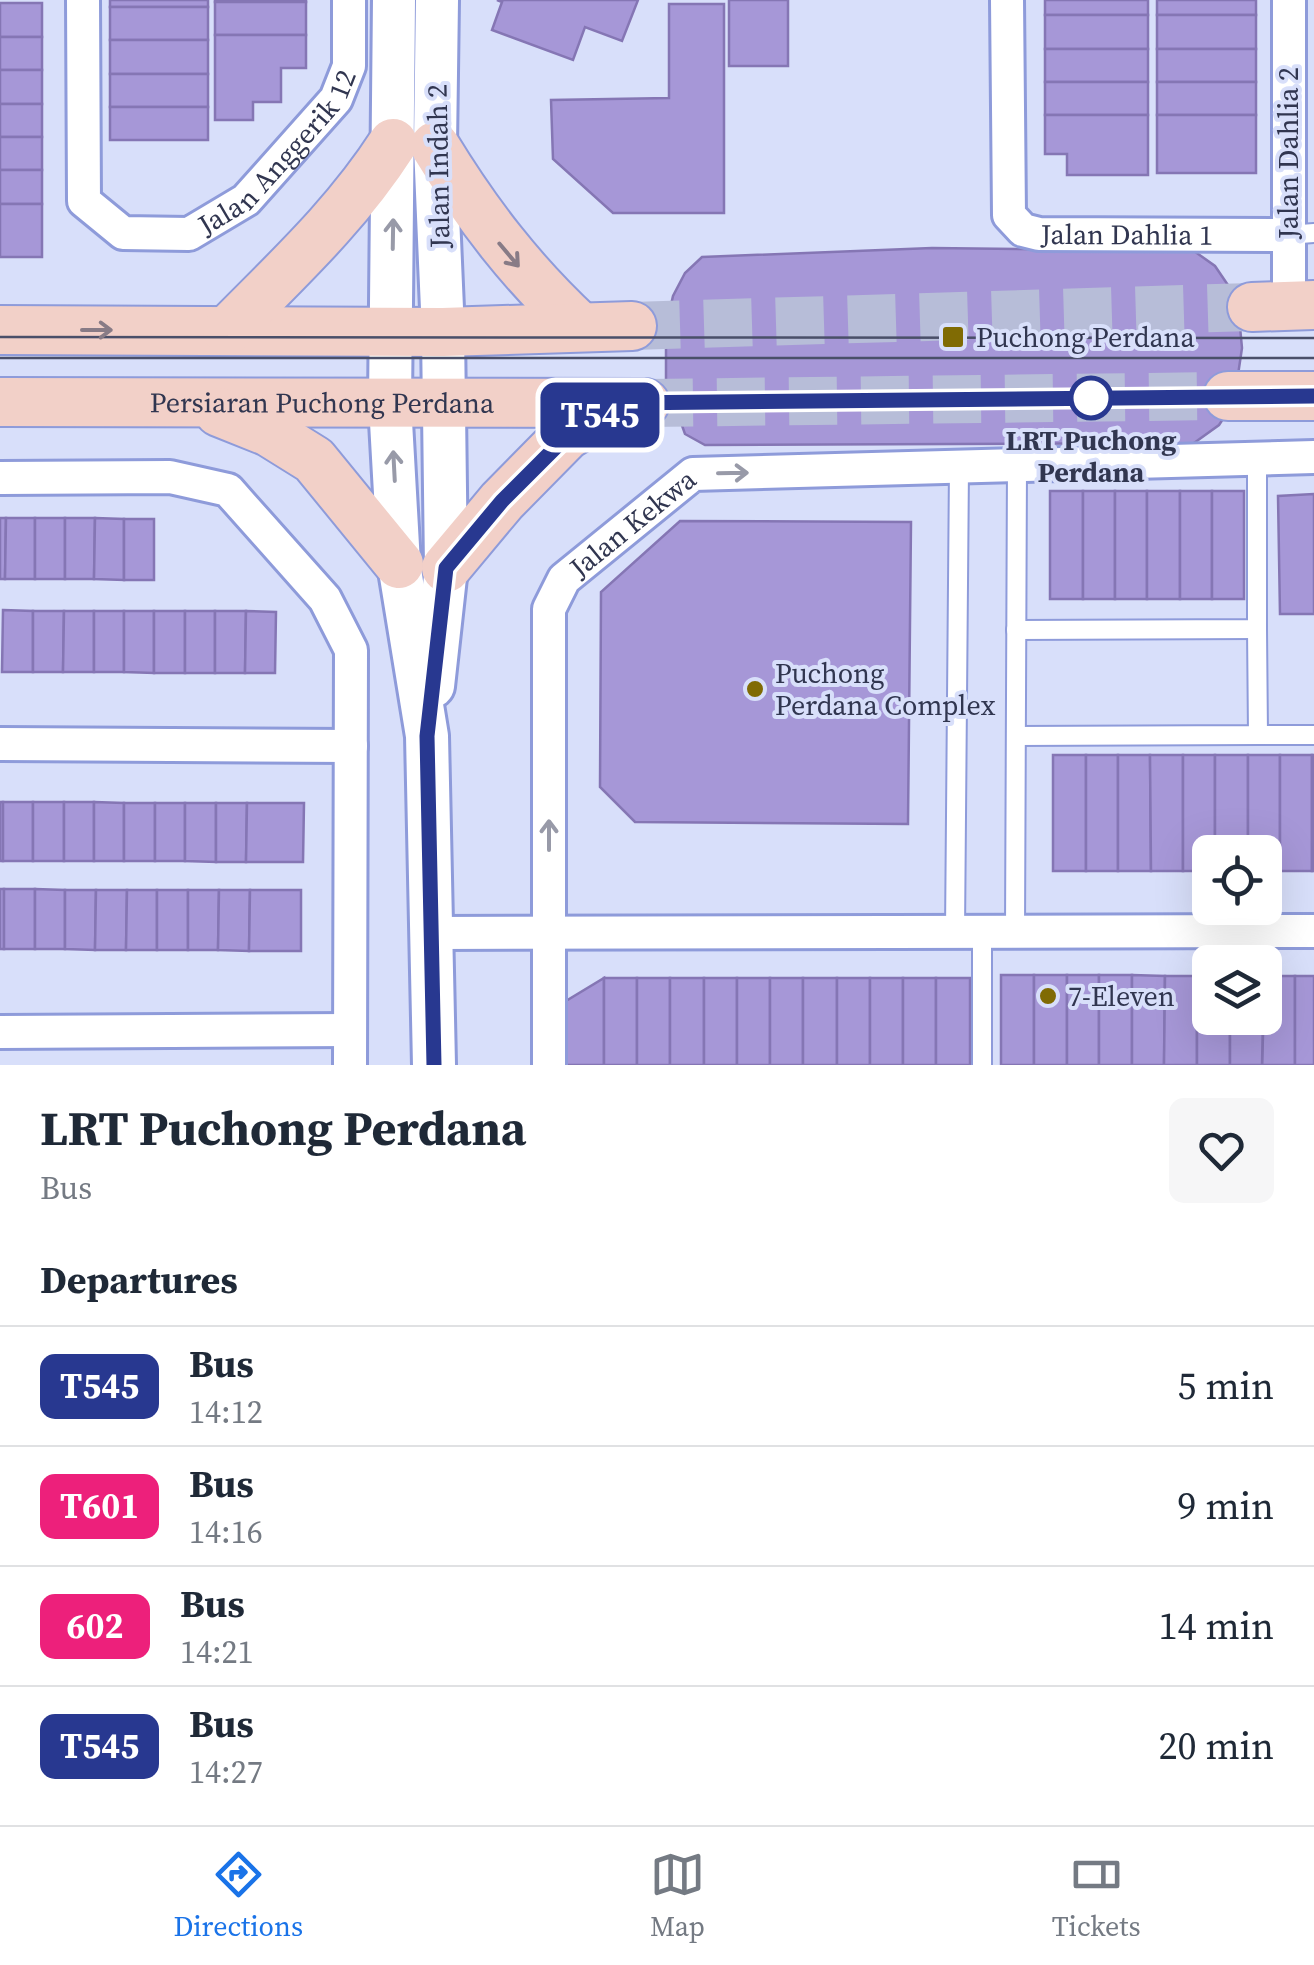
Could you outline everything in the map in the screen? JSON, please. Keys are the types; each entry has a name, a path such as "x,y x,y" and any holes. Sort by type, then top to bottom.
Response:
{"main road":[{"path":"227,331 326,233 366,185 414,145 530,280 580,327"},
{"path":"0,330 444,332 632,326"},
{"path":"1228,396 1314,396"},
{"name":"Persiaran Puchong Perdana","path":"0,402 632,403 568,435 502,501 446,568"},
{"path":"196,403 270,432 314,460 399,564"}],"street":[{"name":"Jalan Anggerik 12","path":"84,0 84,201 122,233 189,234 246,200 336,98 349,66 349,0"},
{"name":"Jalan Indah 2","path":"394,0 444,332 446,568 427,736"},
{"name":"Jalan Indah 2","path":"427,736 399,564 390,404 392,332 414,145 437,0"},
{"name":"Jalan Dahlia 1","path":"1007,0 1009,215 1022,230 1039,234 1301,234"},
{"name":"Jalan Dahlia 2","path":"1285,306 1301,234 1289,0"},
{"name":"Jalan Kekwa","path":"549,1065 549,609 564,580 693,474 1314,458"},
{"path":"0,478 170,477 228,490 325,599 351,650 350,1065"},
{"path":"427,736 435,933 434,1065"},
{"path":"0,744 351,746"},
{"path":"435,933 1314,931"},
{"path":"0,1032 350,1030"}],"lane":[{"path":"1258,459 1258,735"},
{"path":"1015,932 1016,466"},
{"path":"959,468 968,932 982,1065"},
{"path":"1016,630 1258,629"},
{"path":"1016,736 1314,735"}],"building":[{"path":"110,0 208,0 208,7 110,7"},
{"path":"306,0 306,2 215,2"},
{"path":"497,0 638,0 622,41 585,27 573,60 492,30 502,2"},
{"path":"729,0 788,0 788,66 729,66"},
{"path":"1045,0 1148,0 1148,15 1045,15"},
{"path":"1157,0 1256,0 1256,15 1157,15"},
{"path":"215,2 306,2 306,35 215,35"},
{"path":"0,3 42,3 42,37 0,37"},
{"path":"669,4 724,4 724,213 613,213 553,159 551,100 669,98"},
{"path":"110,7 208,7 208,40 110,40"},
{"path":"1045,15 1148,15 1148,49 1045,49"},
{"path":"1157,15 1256,15 1256,49 1157,49"},
{"path":"215,35 306,35 306,68 281,68 281,102 253,102 253,120 215,120"},
{"path":"0,37 42,37 42,70 0,70"},
{"path":"110,40 208,40 208,74 110,74"},
{"path":"1045,49 1148,49 1148,82 1045,82"},
{"path":"1157,49 1256,49 1256,82 1157,82"},
{"path":"0,70 42,70 42,104 0,104"},
{"path":"110,74 208,74 208,107 110,107"},
{"path":"1045,82 1148,82 1148,115 1045,115"},
{"path":"1157,82 1256,82 1256,115 1157,115"},
{"path":"0,104 42,104 42,137 0,137"},
{"path":"110,107 208,107 208,140 110,140"},
{"path":"1045,115 1148,115 1148,175 1067,175 1067,154 1045,154"},
{"path":"1157,115 1256,115 1256,173 1157,173"},
{"path":"0,137 42,137 42,170 0,170"},
{"path":"0,170 42,170 42,204 0,204"},
{"path":"0,204 42,204 42,257 0,257"},
{"name":"Puchong Perdana","path":"932,248 1194,251 1215,266 1230,288 1239,316 1242,348 1234,402 1219,425 1194,443 705,445 685,434 666,381 666,327 673,296 685,273 702,257"},
{"path":"1050,491 1083,491 1083,599 1050,599"},
{"path":"1083,491 1115,491 1115,599 1083,599"},
{"path":"1115,491 1147,491 1147,599 1115,599"},
{"path":"1147,491 1180,491 1180,599 1147,599"},
{"path":"1180,491 1212,491 1212,599 1180,599"},
{"path":"1212,491 1244,491 1244,599 1212,599"},
{"path":"1314,494 1314,614 1280,614 1278,496"},
{"path":"0,518 6,518 5,579 0,579"},
{"path":"6,518 35,518 35,579 5,579"},
{"path":"35,518 65,518 65,579 35,579"},
{"path":"65,518 95,518 94,579 65,579"},
{"path":"95,518 124,519 124,580 94,579"},
{"path":"124,519 154,519 154,580 124,580"},
{"name":"Puchong Perdana Complex","path":"680,521 911,522 908,824 635,822 600,787 601,592"},
{"path":"3,610 33,611 33,672 2,672"},
{"path":"33,611 64,611 63,672 33,672"},
{"path":"64,611 94,611 94,672 63,672"},
{"path":"94,611 124,611 124,672 94,672"},
{"path":"124,611 154,611 154,673 124,672"},
{"path":"154,611 185,611 185,673 154,673"},
{"path":"185,611 215,611 215,673 185,673"},
{"path":"215,611 246,611 245,673 215,673"},
{"path":"246,611 276,612 275,673 245,673"},
{"path":"1053,755 1086,755 1086,871 1053,871"},
{"path":"1086,755 1118,755 1118,871 1086,871"},
{"path":"1118,755 1150,755 1151,871 1118,871"},
{"path":"1150,755 1183,755 1183,871 1151,871"},
{"path":"1183,755 1215,755 1215,835 1192,835 1192,871 1183,871"},
{"path":"1215,755 1248,755 1248,835 1215,835"},
{"path":"1248,755 1280,755 1280,835 1248,835"},
{"path":"1280,755 1312,755 1312,871 1282,871"},
{"path":"1314,755 1314,871 1312,871"},
{"path":"3,802 3,861 0,861"},
{"path":"3,802 33,802 33,861 3,861"},
{"path":"33,802 64,802 64,861 33,861"},
{"path":"64,802 94,802 94,861 64,861"},
{"path":"94,802 124,803 124,861 94,861"},
{"path":"124,803 155,803 155,861 124,861"},
{"path":"155,803 185,803 185,861 155,861"},
{"path":"185,803 216,803 216,862 185,861"},
{"path":"216,803 247,803 246,862 216,862"},
{"path":"247,803 304,803 303,862 246,862"},
{"path":"0,889 4,889 4,949 0,949"},
{"path":"4,889 35,889 35,949 4,949"},
{"path":"35,889 65,890 65,949 35,949"},
{"path":"65,890 96,890 95,950 65,949"},
{"path":"96,890 127,890 126,950 95,950"},
{"path":"127,890 157,890 157,950 126,950"},
{"path":"157,890 188,890 188,950 157,950"},
{"path":"188,890 219,890 218,950 188,950"},
{"path":"219,890 250,890 249,951 218,950"},
{"path":"250,890 301,890 301,951 249,951"},
{"path":"1001,975 1034,975 1034,1065 1001,1065"},
{"path":"1034,975 1067,975 1067,1065 1034,1065"},
{"path":"1067,975 1099,975 1099,1065 1067,1065"},
{"path":"1099,975 1132,975 1132,1065 1099,1065"},
{"path":"1132,975 1165,976 1164,1065 1132,1065"},
{"path":"1165,976 1192,976 1192,1035 1197,1035 1197,1065 1164,1065"},
{"path":"1282,976 1295,976 1295,1065 1262,1065 1263,1035 1282,1035"},
{"path":"1295,976 1314,976 1314,1065 1295,1065"},
{"path":"604,978 604,1065 566,1065 566,1001"},
{"path":"604,978 637,978 637,1065 604,1065"},
{"path":"637,978 670,978 670,1065 637,1065"},
{"path":"670,978 704,978 704,1065 670,1065"},
{"path":"704,978 737,978 737,1065 704,1065"},
{"path":"737,978 770,978 770,1065 737,1065"},
{"path":"770,978 803,978 803,1065 770,1065"},
{"path":"803,978 837,978 837,1065 803,1065"},
{"path":"837,978 870,978 870,1065 837,1065"},
{"path":"870,978 903,978 903,1065 870,1065"},
{"path":"903,978 936,978 936,1065 903,1065"},
{"path":"936,978 970,978 970,1065 936,1065"},
{"path":"1197,1035 1230,1035 1230,1065 1197,1065"},
{"path":"1230,1035 1263,1035 1262,1065 1230,1065"}],"tunnel":[{"path":"632,326 1252,307"},
{"path":"645,403 1228,396"}],"tram line":[{"path":"0,337 1314,338"},
{"path":"0,358 1314,358"}],"bus line":[{"name":"T545","path":"434,1065 435,933 427,736 446,568 502,501 568,435 619,403 1314,396"}],"place":[{"name":"Puchong Perdana","path":"953,337"},
{"name":"LRT Puchong Perdana","path":"1091,398"},
{"name":"Puchong Perdana Complex","path":"755,689"},
{"name":"7-Eleven","path":"1048,996"}]}
